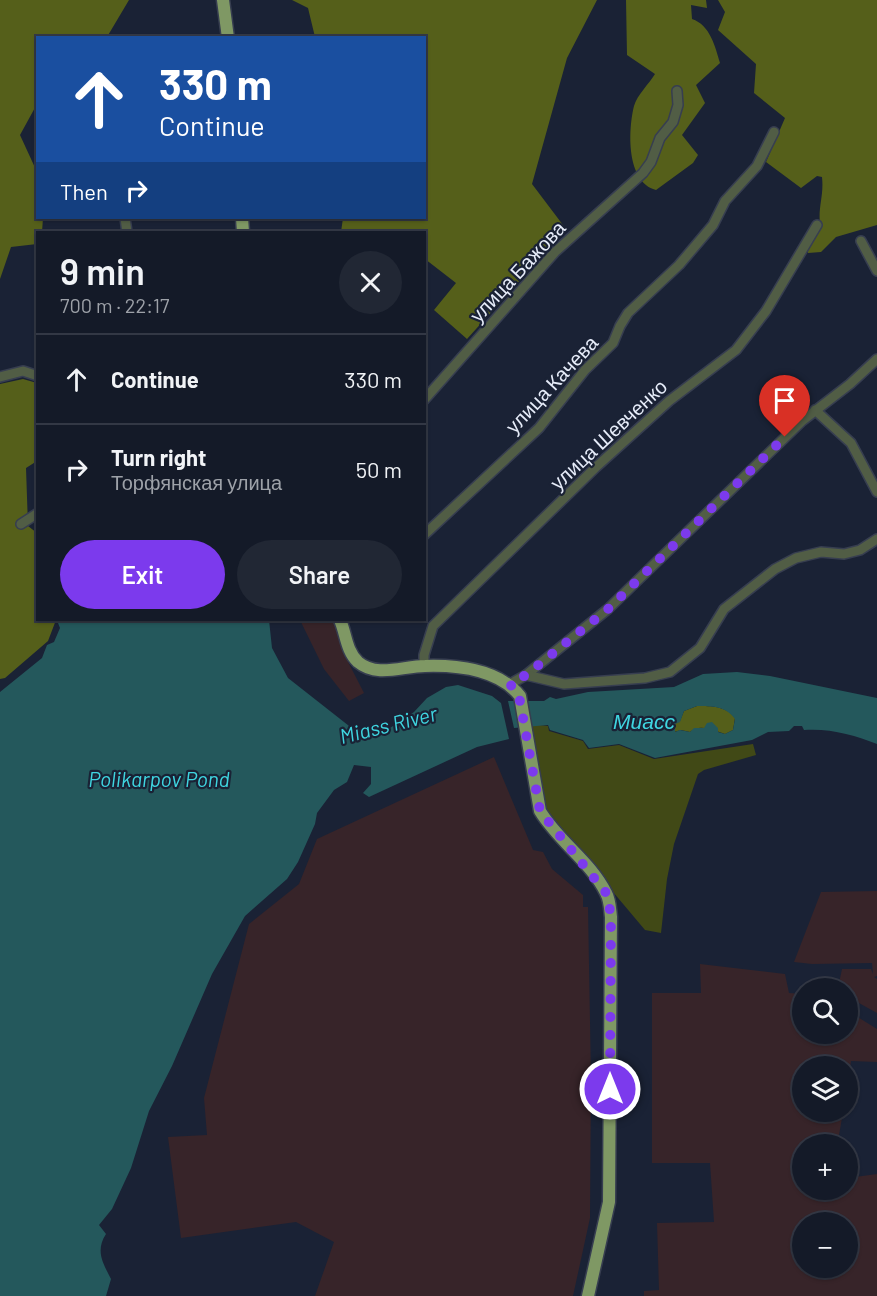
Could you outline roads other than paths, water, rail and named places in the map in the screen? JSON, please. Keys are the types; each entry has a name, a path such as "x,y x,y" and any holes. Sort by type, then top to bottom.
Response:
{"main road":[{"path":"223,0 228,36"},
{"path":"340,621 348,646 356,660 366,667 381,671 424,666 474,671 498,677 510,684 519,696 540,811 547,823 607,894 611,916 609,1202 588,1296"}],"street":[{"name":"улица Бажова","path":"426,398 555,252 643,173 651,162 660,138 673,122 678,105 678,91"},
{"name":"улица Качева","path":"426,533 540,428 585,370 613,344 628,313 679,265 713,225 725,201 757,166 774,132"},
{"name":"улица Шевченко","path":"424,666 424,655 434,626 596,467 669,401 736,350 766,311 817,225"},
{"path":"861,241 877,271"},
{"path":"510,684 526,675 608,609 815,410 850,384 877,359"},
{"path":"0,378 23,371 36,375"},
{"path":"815,410 851,443 877,492"},
{"path":"21,524 36,514"},
{"path":"526,675 564,684 645,678 670,672 700,648 724,609 775,569 796,558 821,552 844,554 860,550 877,539"}],"water":[{"name":"Polikarpov Pond","path":"59,621 269,621 272,648 288,678 358,733 370,736 375,727 390,728 414,712 427,698 446,687 458,685 492,696 501,703 509,739 477,747 369,797 363,793 371,784 371,767 354,765 347,782 334,790 317,813 315,824 298,862 287,879 245,916 212,974 172,1066 149,1111 131,1168 112,1209 99,1225 106,1234 101,1251 103,1262 111,1279 106,1296 0,1296 0,692 42,658 47,645 54,642 60,628"},
{"name":"Миасс","path":"737,672 770,676 877,698 877,744 842,733 804,730 802,726 794,726 789,731 768,732 752,740 655,758 619,744 589,748 583,740 550,730 548,725 514,728 508,701 544,701 550,697 556,699 588,692 674,687 703,674","holes":["697,706 727,711 735,719 733,730 725,734 718,732 718,728 712,722 707,723 704,728 694,728 690,732 680,730 675,732 675,724 680,722 684,711"]}],"water label":[{"name":"Miass River","path":"388,724"}]}
